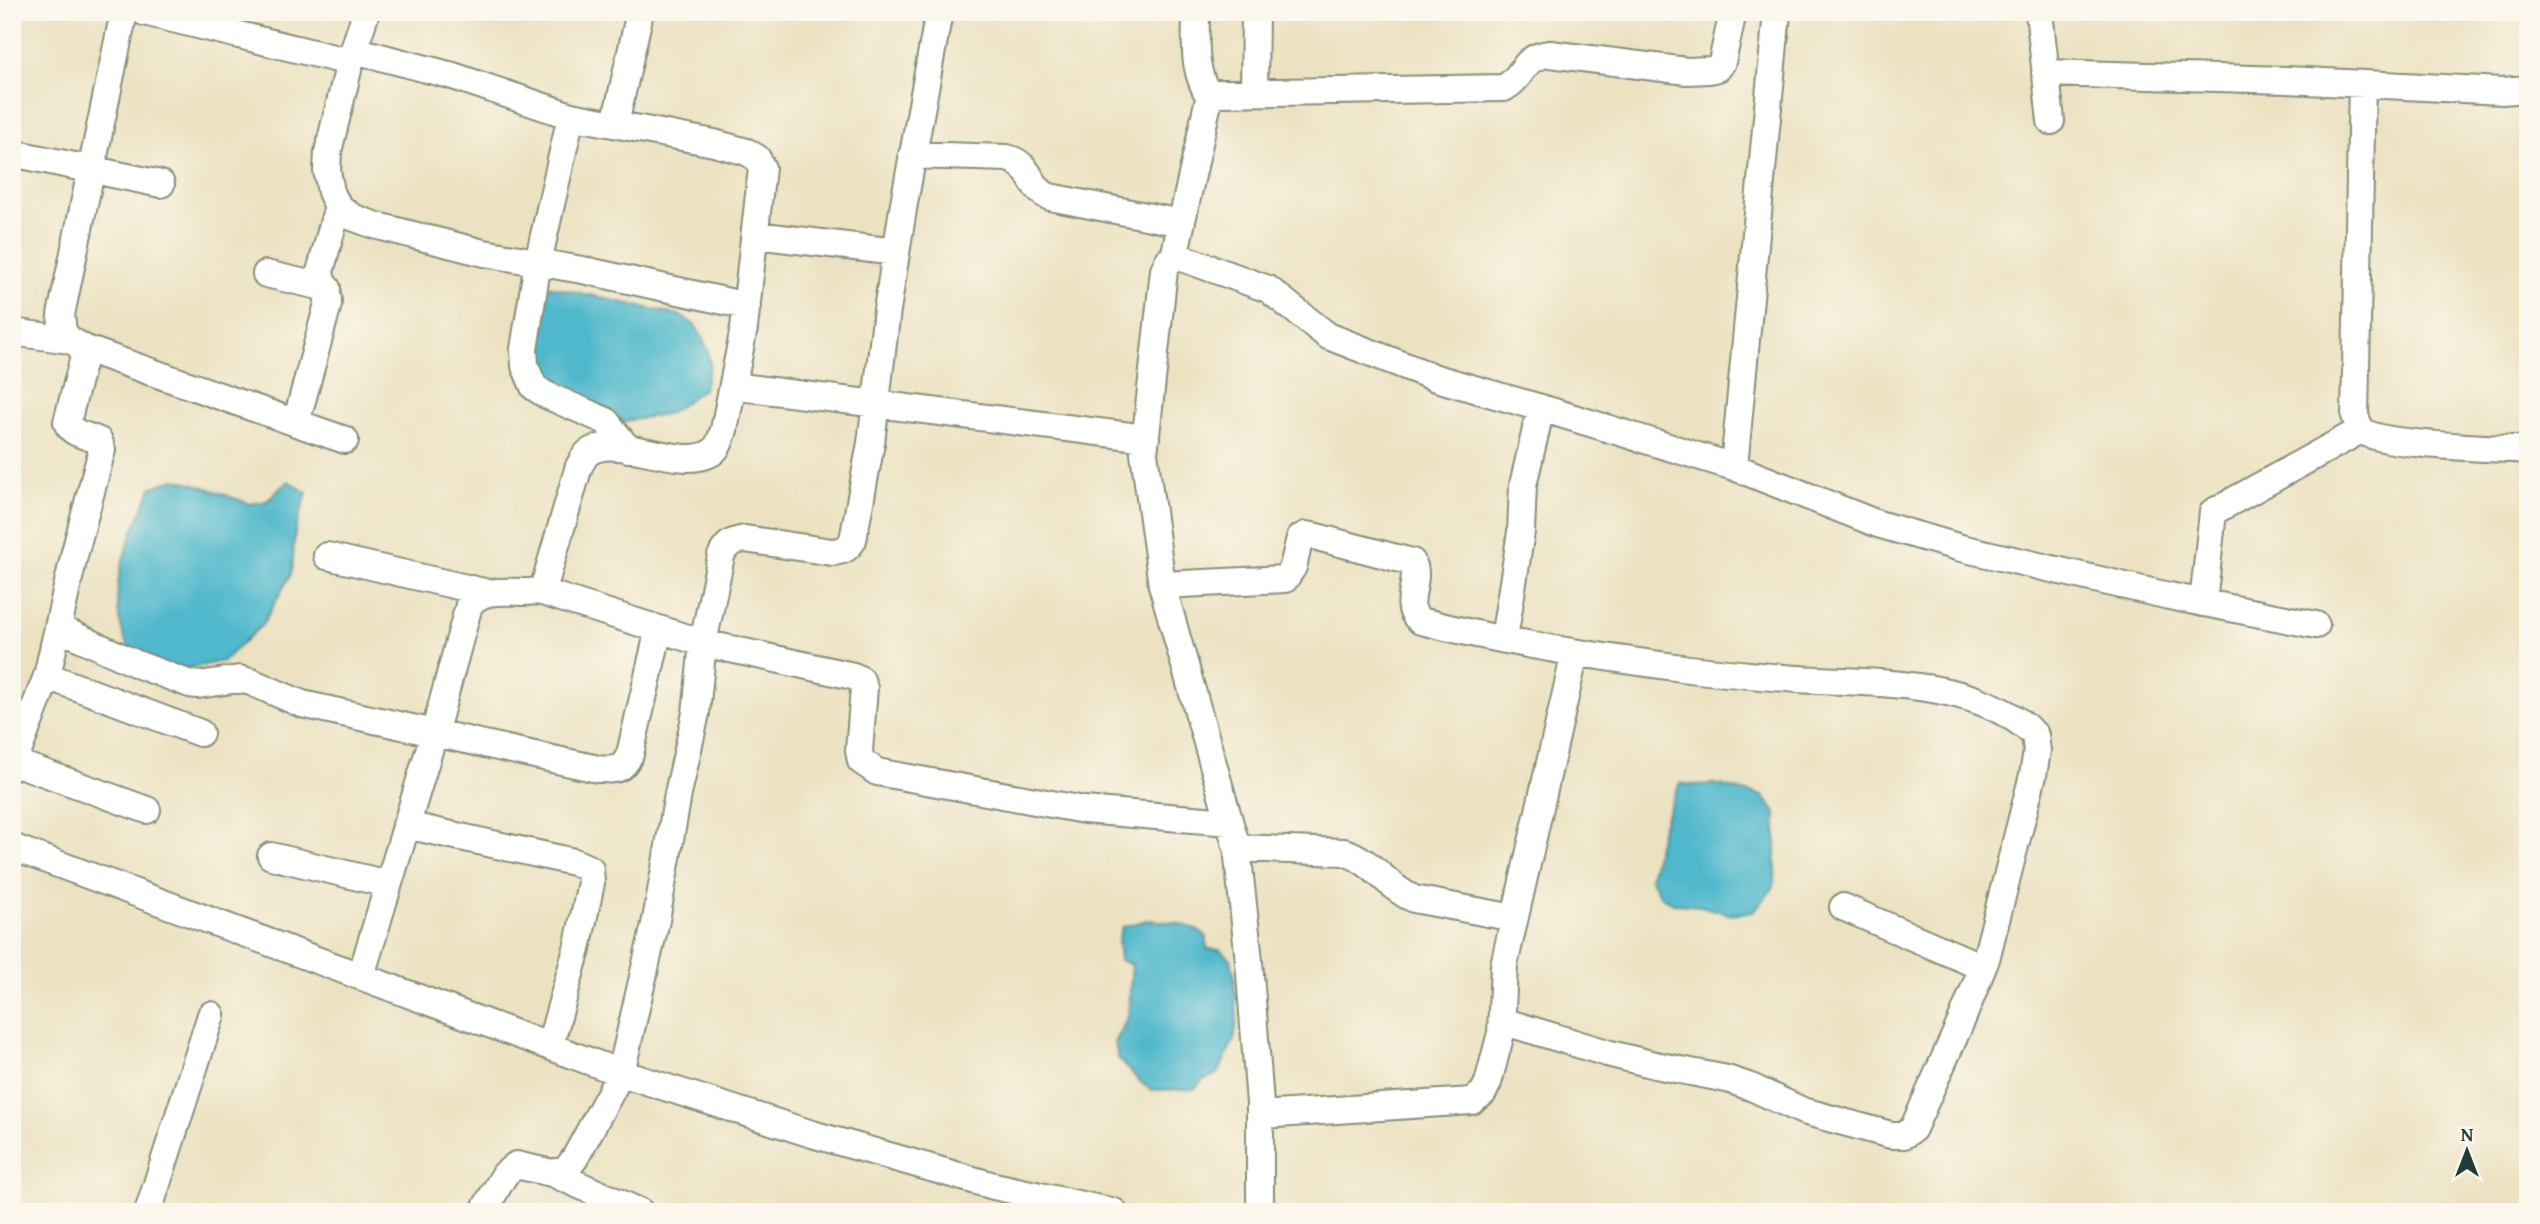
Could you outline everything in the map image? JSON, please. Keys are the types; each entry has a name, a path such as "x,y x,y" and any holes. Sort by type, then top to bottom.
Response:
{"street":[{"path":"78,344 63,332 61,316 124,12"},
{"path":"144,12 453,76 571,116 714,143 747,152 757,159 762,168 762,183 747,306 724,430 718,445 712,452 687,458 628,449 597,448 587,454 579,467 545,583 539,591"},
{"path":"366,12 328,152 329,181 338,206 352,217 484,254 538,262 747,306"},
{"path":"615,124 639,12"},
{"path":"552,1173 566,1170 575,1158 621,1073 656,920 678,794 696,713 703,643 721,556 726,546 734,540 745,539 832,552 849,547 855,528 875,405 912,155 939,12"},
{"path":"1196,12 1196,64 1201,84 1210,98"},
{"path":"1254,92 1255,12"},
{"path":"1174,257 1210,98 1217,93 1504,88 1514,80 1528,61 1536,56 1550,54 1667,69 1710,70 1722,62 1733,12"},
{"path":"1734,467 1777,12"},
{"path":"2039,12 2051,121"},
{"path":"2045,73 2502,91 2528,89"},
{"path":"2362,84 2355,416 2361,430 2370,435 2429,444 2528,450"},
{"path":"571,116 538,262 524,349 524,366 534,387 546,395 606,421 628,449"},
{"path":"12,153 161,184"},
{"path":"912,155 1017,160 1025,166 1043,194 1050,197 1181,223"},
{"path":"296,423 328,304 327,288 321,279 321,264 338,206"},
{"path":"755,235 896,252"},
{"path":"1260,1212 1260,1115 1250,961 1237,848 1162,585 1144,453 1164,270 1168,261 1174,257 1268,289 1328,336 1436,379 1734,467 1878,524 1961,548 2203,603 2316,625"},
{"path":"265,274 327,288"},
{"path":"12,332 78,344 345,440"},
{"path":"78,344 67,422 69,428 74,431 99,441 102,450 75,552 47,676 13,764 147,810"},
{"path":"733,386 1146,438"},
{"path":"1504,639 1521,532 1523,485 1541,408"},
{"path":"2203,603 2213,512 2361,430"},
{"path":"1162,585 1285,579 1293,567 1300,538 1313,536 1412,562 1416,571 1411,603 1414,617 1421,621 1575,653 1707,671 1889,684 1945,692 1977,700 2023,723 2035,735 2037,751 2033,775 1982,967 1963,1017 1913,1129 1904,1135 1891,1135 1803,1111 1727,1079 1643,1062 1502,1021"},
{"path":"327,556 484,592 539,591 703,643 853,676 861,680 864,688 859,751 861,761 877,772 1084,810 1229,822"},
{"path":"361,976 434,734 464,618 475,597 484,592"},
{"path":"59,628 190,684 239,679 302,704 598,769 616,770 625,764 630,754 659,629"},
{"path":"1260,1115 1472,1101 1483,1093 1488,1083 1502,1021 1501,984 1514,918 1575,653"},
{"path":"47,676 200,733"},
{"path":"406,825 574,862 590,869 591,883 580,935 550,1045"},
{"path":"12,847 621,1073 812,1134 994,1186 1114,1212"},
{"path":"1237,848 1344,852 1360,859 1405,895 1414,899 1514,918"},
{"path":"271,856 388,884"},
{"path":"1843,907 1982,967"},
{"path":"148,1212 211,1015"},
{"path":"483,1212 509,1168 516,1165 552,1173 640,1212"}],"water":[{"path":"548,286 679,315 695,325 708,350 710,366 703,389 670,413 623,422 539,379 529,337 540,293"},
{"path":"174,479 196,484 250,504 267,501 288,481 307,493 295,530 292,572 263,624 223,661 190,668 167,665 128,647 118,605 118,585 127,547 151,488"},
{"path":"1680,783 1715,784 1763,796 1776,814 1776,871 1773,888 1753,912 1729,914 1701,906 1676,904 1661,897 1650,878 1662,827"},
{"path":"1147,920 1193,928 1207,937 1207,949 1221,950 1231,960 1237,1021 1234,1039 1218,1074 1203,1080 1194,1089 1151,1090 1118,1058 1115,1043 1128,1016 1132,965 1120,960 1118,940 1122,927"}]}
